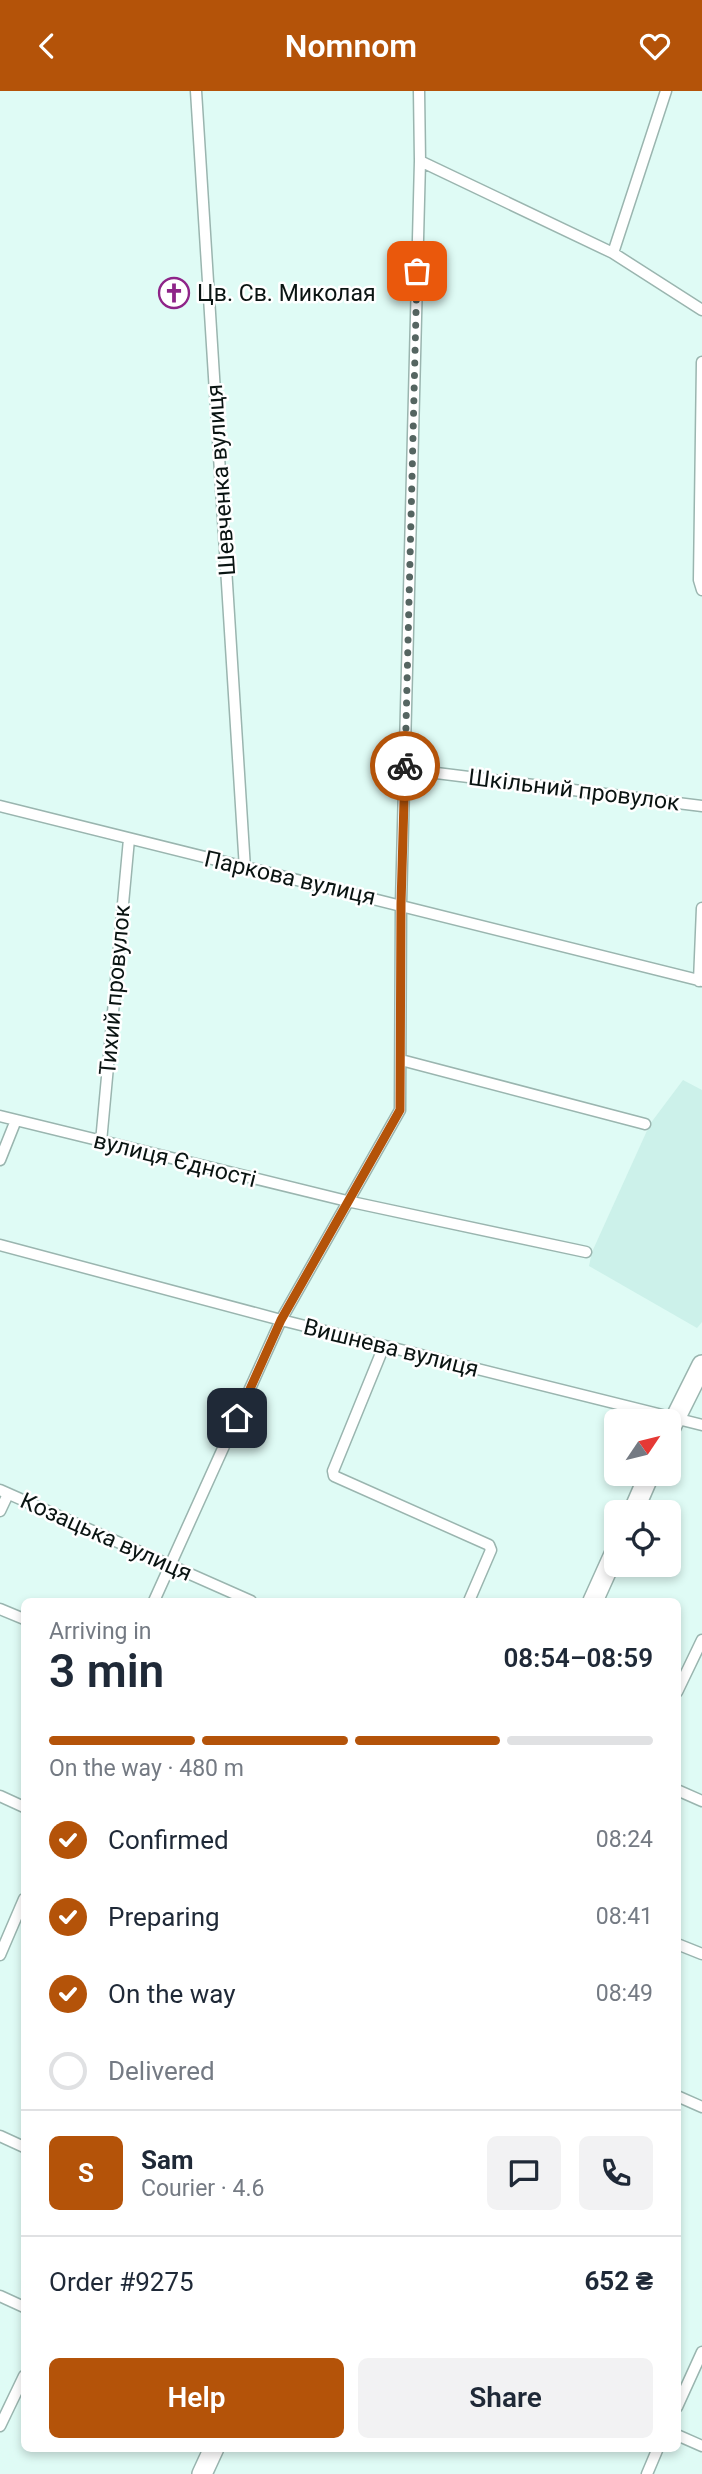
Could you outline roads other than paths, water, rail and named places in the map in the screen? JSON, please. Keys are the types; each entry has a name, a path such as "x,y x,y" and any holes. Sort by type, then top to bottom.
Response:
{"highway":[{"path":"680,1409 702,1365"},
{"path":"594,1598 604,1577"},
{"path":"202,2474 212,2452"}],"street":[{"name":"Шевченка вулиця","path":"196,91 245,869"},
{"path":"156,1598 281,1320 400,1110 401,904 420,161 419,91"},
{"path":"613,253 666,91"},
{"path":"420,161 613,253 702,310"},
{"path":"700,585 702,362"},
{"name":"Шкільний провулок","path":"404,769 702,806"},
{"name":"Паркова вулиця","path":"0,806 701,981"},
{"name":"Тихий провулок","path":"101,1142 129,839"},
{"path":"701,981 702,908"},
{"path":"401,1060 645,1124"},
{"name":"вулиця Єдності","path":"0,1116 350,1202 586,1252"},
{"path":"0,1160 16,1120"},
{"name":"Вишнева вулиця","path":"0,1245 614,1409"},
{"path":"384,1346 333,1471 334,1476 489,1545 491,1550 470,1598"},
{"name":"Вишнева вулиця","path":"681,1425 702,1425"},
{"path":"0,1511 4,1492"},
{"name":"Козацька вулиця","path":"4,1492 244,1598"},
{"path":"0,1609 21,1618"},
{"path":"681,1684 702,1640"},
{"path":"681,1792 702,1801"},
{"path":"0,1796 21,1806"},
{"path":"0,1955 21,1906"},
{"path":"681,1946 702,1954"},
{"path":"681,2098 702,2107"},
{"path":"0,2136 21,2146"},
{"path":"0,2296 21,2306"},
{"path":"681,2398 702,2352"},
{"path":"0,2427 21,2382"},
{"path":"681,2437 702,2446"},
{"path":"647,2474 657,2452"}],"place":[{"name":"Цв. Св. Миколая","path":"174,293"}]}
